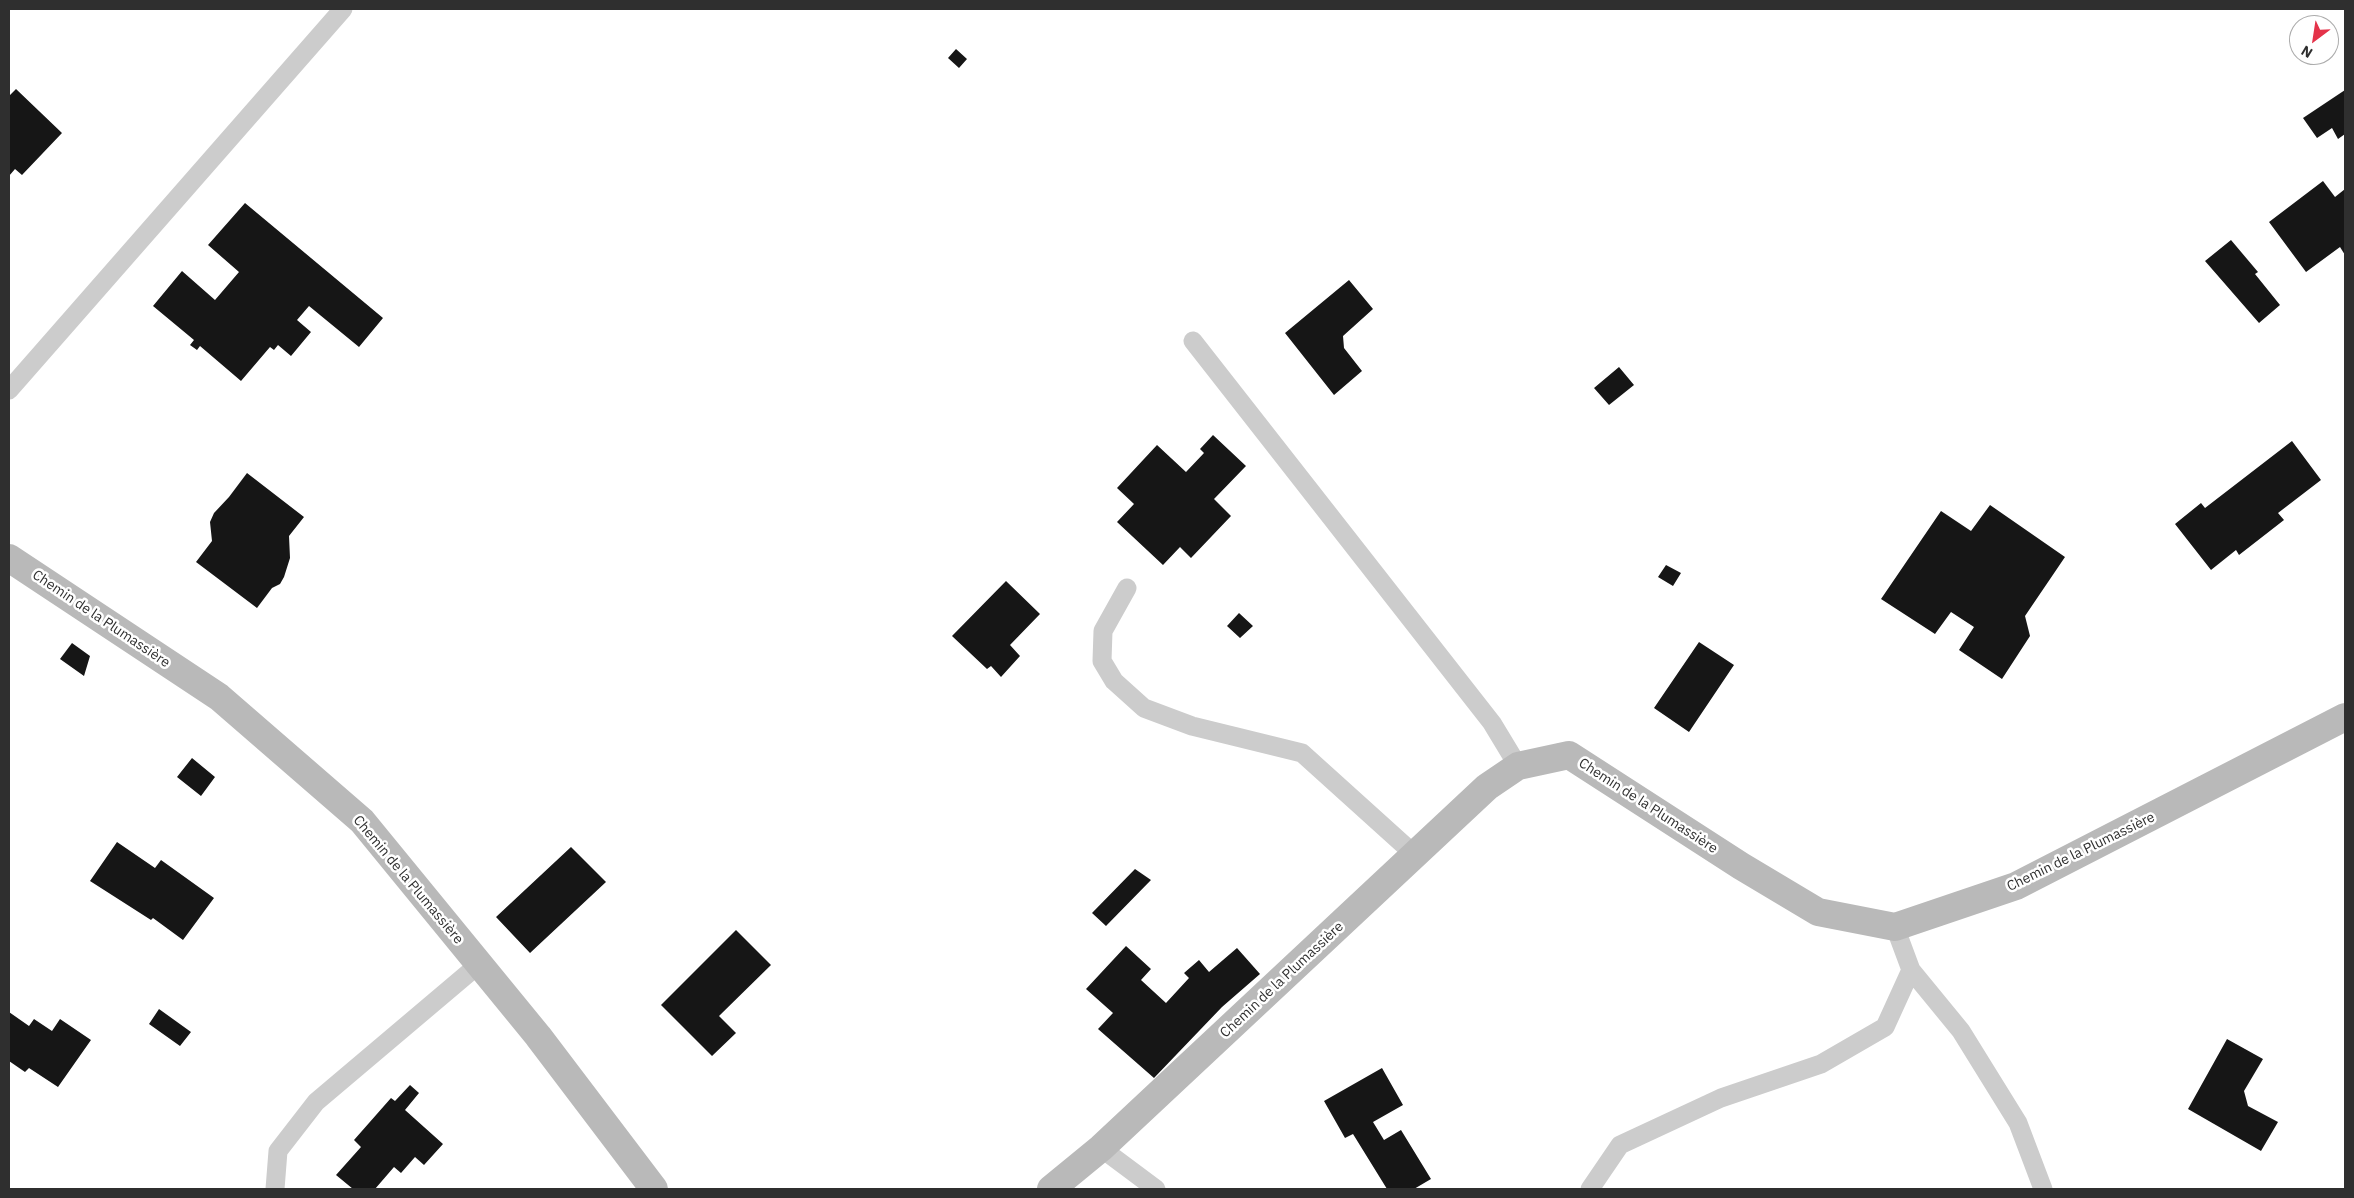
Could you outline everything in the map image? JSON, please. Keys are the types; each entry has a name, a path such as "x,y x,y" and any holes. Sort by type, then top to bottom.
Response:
{"street":[{"name":"Chemin de la Plumassière","path":"9,558 218,697 362,821 538,1036 654,1189"},
{"name":"Chemin de la Plumassière","path":"1051,1189 1102,1148 1487,787 1518,766 1569,755 1741,866 1818,912 1895,927 2016,886 2345,717"}],"lane":[{"path":"9,390 343,9"},
{"path":"1193,341 1492,723 1518,766"},
{"path":"1127,588 1103,631 1102,661 1114,681 1144,708 1192,726 1302,753 1415,855"},
{"path":"1895,927 1911,970 1961,1031 2018,1123 2043,1189"},
{"path":"275,1189 278,1152 316,1102 478,964"},
{"path":"1590,1189 1620,1145 1721,1098 1822,1064 1885,1026 1911,970"},
{"path":"1102,1148 1156,1189"}],"building":[{"path":"956,49 967,59 959,68 948,58"},
{"path":"16,89 62,133 22,175 15,169 9,176 9,96"},
{"path":"2345,90 2345,134 2338,139 2332,128 2317,138 2303,118"},
{"path":"2323,181 2335,197 2345,189 2345,255 2340,247 2306,272 2269,222"},
{"path":"245,203 383,318 359,347 309,306 297,320 311,332 291,356 278,345 274,350 270,347 241,381 200,346 197,350 190,345 194,340 153,306 182,271 215,300 239,272 208,245"},
{"path":"2231,240 2258,272 2255,274 2280,305 2259,323 2205,261"},
{"path":"1349,280 1373,309 1343,336 1344,348 1362,371 1334,395 1285,333"},
{"path":"1619,367 1634,385 1609,405 1594,388"},
{"path":"1213,435 1246,466 1214,499 1231,516 1191,558 1180,547 1163,565 1117,522 1134,504 1117,488 1157,445 1186,472 1204,453 1200,449"},
{"path":"2292,441 2321,480 2278,513 2284,520 2239,555 2236,550 2211,570 2175,524 2201,503 2205,508"},
{"path":"247,473 304,517 289,536 290,558 284,577 280,584 272,588 257,608 196,562 212,541 210,522 214,513"},
{"path":"1990,505 2065,557 2025,616 2030,636 2002,679 1959,650 1974,627 1951,612 1935,634 1881,599 1941,511 1971,531"},
{"path":"1666,565 1681,573 1673,586 1658,577"},
{"path":"1006,581 1040,614 1010,645 1020,656 1001,677 991,666 987,669 952,636"},
{"path":"1239,613 1253,626 1240,638 1227,626"},
{"path":"1699,642 1734,665 1689,732 1654,708"},
{"path":"72,643 90,656 84,676 60,659"},
{"path":"192,758 215,777 201,796 177,777"},
{"path":"117,842 155,868 161,860 214,898 183,940 153,918 151,920 90,881"},
{"path":"571,847 606,882 530,953 496,917"},
{"path":"1135,869 1151,880 1106,926 1092,913"},
{"path":"736,930 771,965 719,1016 736,1033 712,1056 661,1005"},
{"path":"1126,946 1151,969 1141,980 1166,1003 1189,978 1184,973 1199,960 1209,972 1237,948 1260,974 1222,1007 1154,1078 1098,1029 1113,1013 1086,989"},
{"path":"159,1009 191,1032 180,1046 149,1024"},
{"path":"9,1012 29,1026 34,1019 52,1031 60,1019 91,1040 58,1087 29,1068 25,1072 9,1061"},
{"path":"2227,1039 2263,1059 2244,1091 2248,1106 2278,1122 2261,1151 2188,1109"},
{"path":"1382,1068 1403,1105 1373,1122 1384,1140 1401,1130 1431,1179 1414,1189 1387,1189 1353,1134 1345,1138 1324,1101"},
{"path":"410,1085 419,1093 405,1110 443,1144 424,1165 415,1157 401,1173 394,1167 375,1189 353,1189 336,1175 361,1147 354,1140 391,1098 395,1101"}]}
